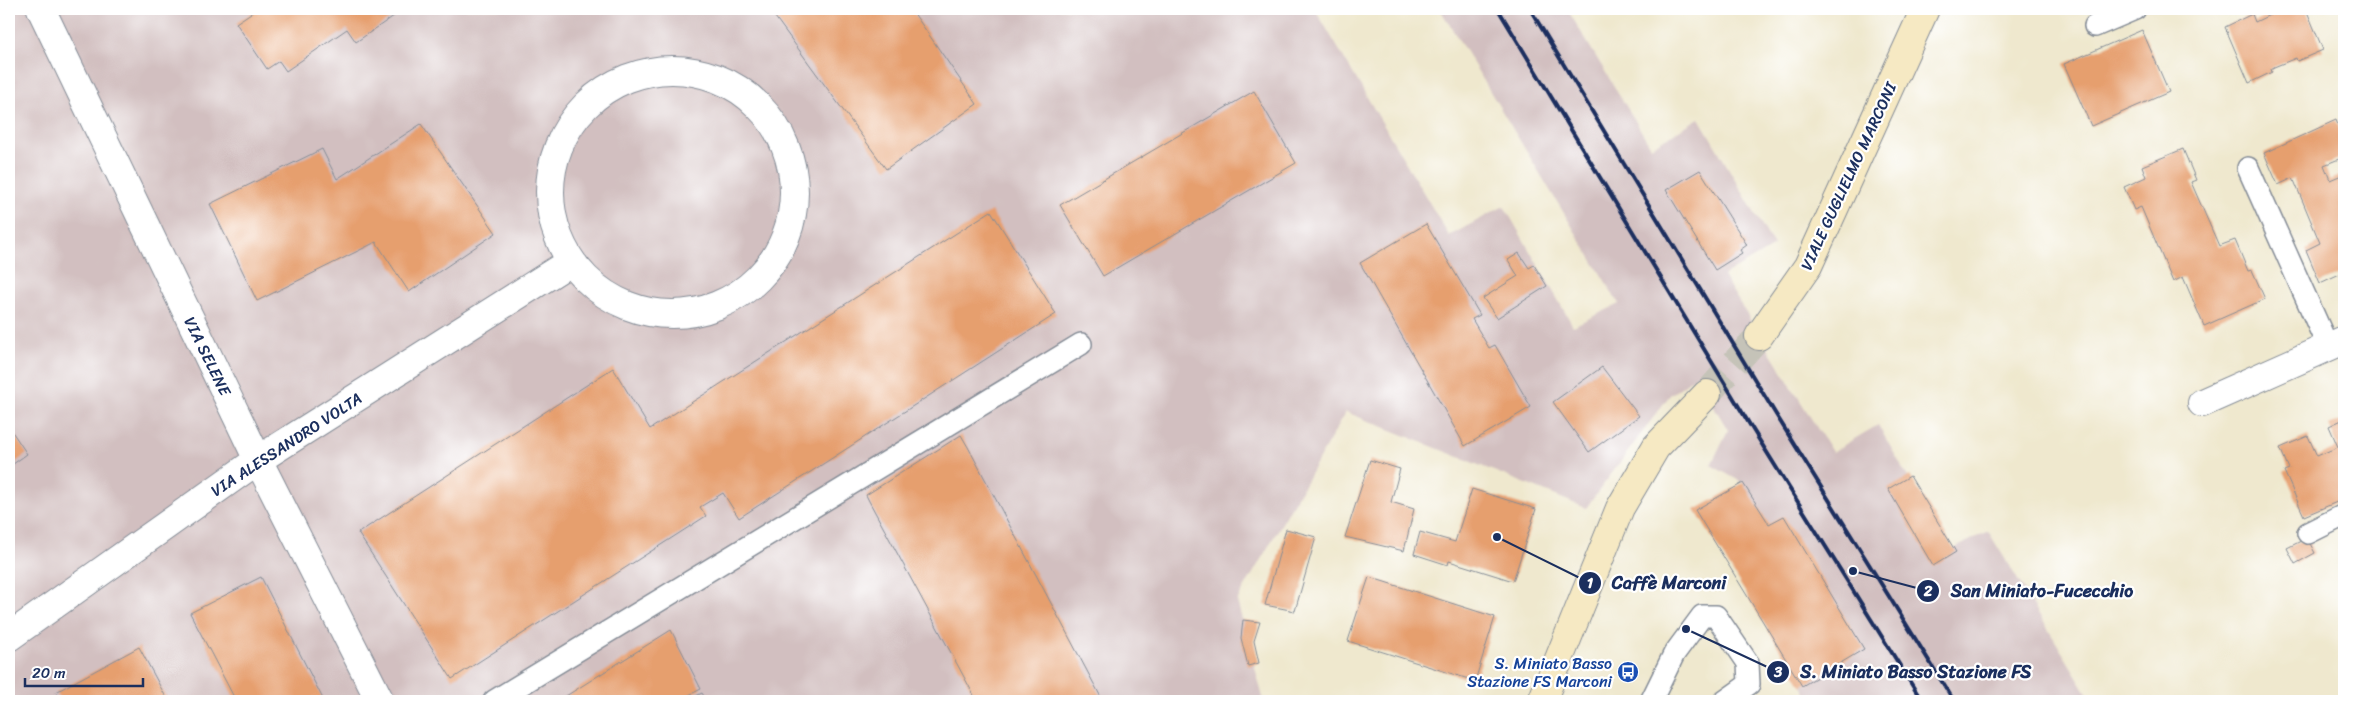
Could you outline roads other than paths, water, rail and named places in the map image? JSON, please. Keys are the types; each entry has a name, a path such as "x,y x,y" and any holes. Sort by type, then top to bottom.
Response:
{"street":[{"name":"VIA SELENE","path":"40,9 258,460 380,701"},
{"name":"VIALE GUGLIELMO MARCONI","path":"1759,336 1808,266 1925,9"},
{"path":"680,69 718,78 752,98 777,128 792,167 794,209 781,249 756,283 720,306 680,315 638,310 600,292 570,262 554,226 548,187 556,149 575,115 605,88 640,73 680,69"},
{"name":"VIA ALESSANDRO VOLTA","path":"9,637 258,460 570,262"},
{"path":"2202,403 2336,344"},
{"path":"1542,701 1620,508 1656,447 1707,394"}],"lane":[{"path":"2094,26 2135,9"},
{"path":"2248,168 2336,344"},
{"path":"494,701 1081,344"},
{"path":"2308,533 2344,515"},
{"path":"1651,701 1674,654 1702,616 1716,616 1748,663 1749,684 1725,701"}],"tunnel":[{"path":"1707,394 1759,336"}],"railway":[{"path":"1498,9 1753,430 1922,701"},
{"path":"1530,9 1775,413 1954,701"}],"place":[{"name":"Caffè Marconi","path":"1497,537"},
{"name":"San Miniato-Fucecchio","path":"1853,571"},
{"name":"S. Miniato Basso Stazione FS","path":"1686,629"},
{"name":"S. Miniato Basso Stazione FS Marconi","path":"1628,672"}]}
